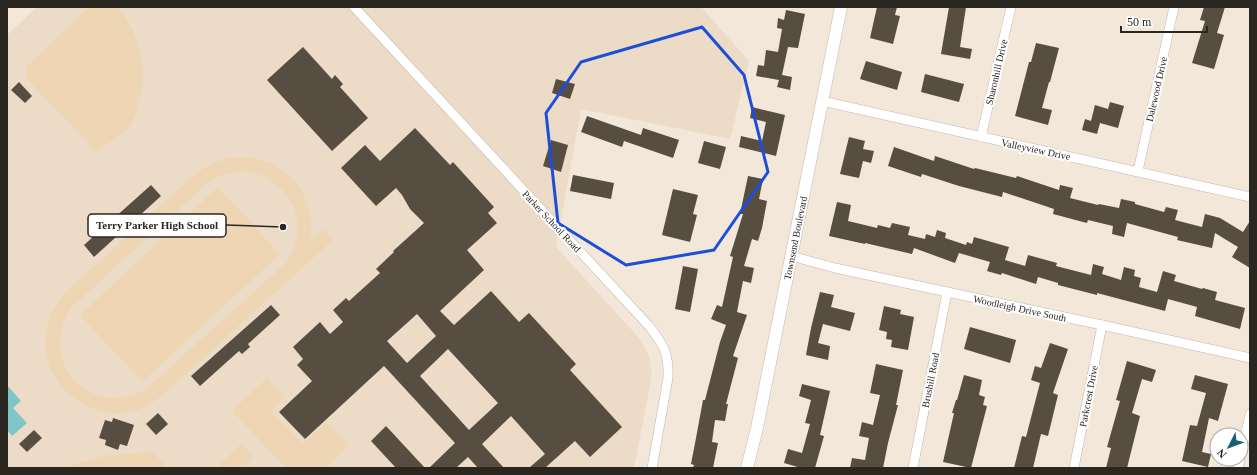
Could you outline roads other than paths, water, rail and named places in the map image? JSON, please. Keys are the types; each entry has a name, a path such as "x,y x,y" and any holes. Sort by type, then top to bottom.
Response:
{"street":[{"name":"Parker School Road","path":"354,7 642,318 659,339 666,352 669,364 668,378 652,468"},
{"name":"Townsend Boulevard","path":"747,468 757,428 841,7"},
{"name":"Sharonhill Drive","path":"981,137 1011,7"},
{"name":"Dalewood Drive","path":"1138,171 1174,7"},
{"name":"Valleyview Drive","path":"822,101 1250,197"},
{"name":"Woodleigh Drive South","path":"791,256 835,268 1250,358"},
{"name":"Brushill Road","path":"913,468 947,292"},
{"name":"Parkcrest Drive","path":"1074,468 1102,325"},
{"path":"1247,427 1250,414"}],"water":[{"path":"7,385 21,401 13,408 27,423 12,436 7,430"}],"place":[{"name":"Terry Parker High School","path":"283,227"}]}
